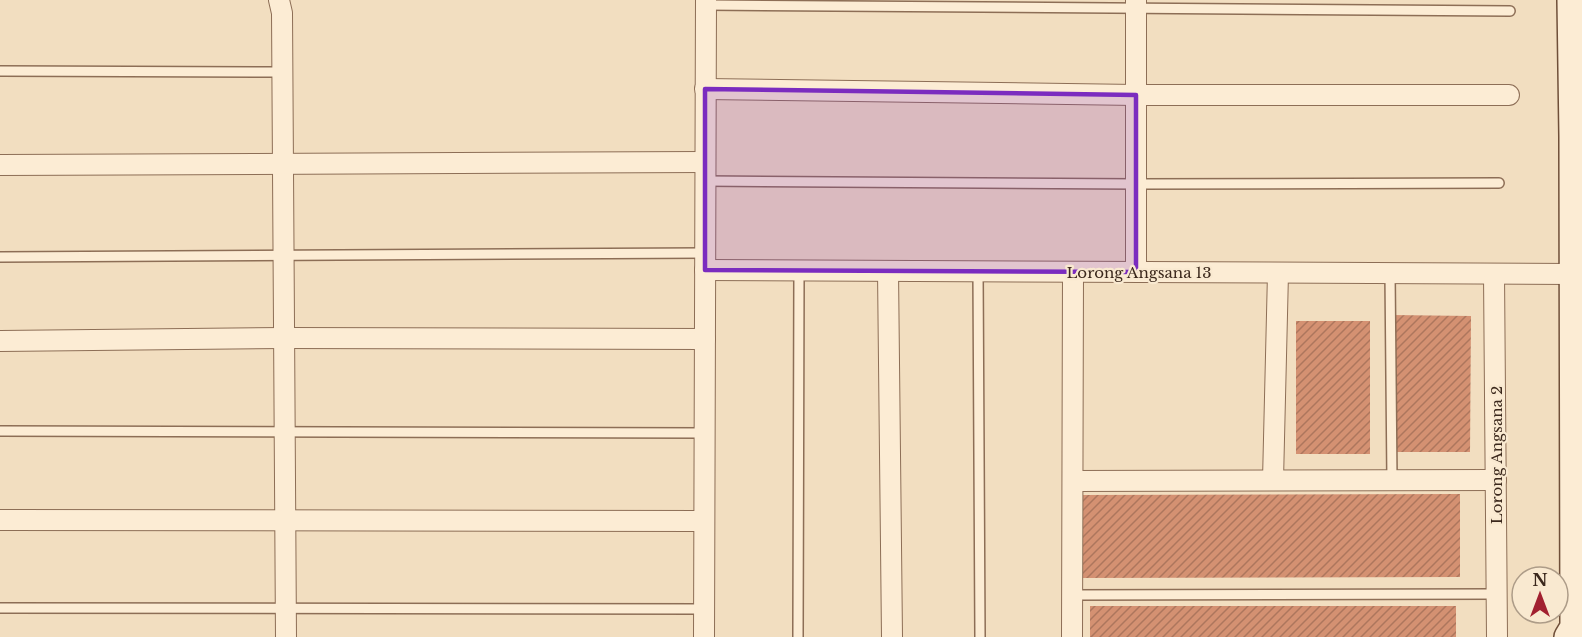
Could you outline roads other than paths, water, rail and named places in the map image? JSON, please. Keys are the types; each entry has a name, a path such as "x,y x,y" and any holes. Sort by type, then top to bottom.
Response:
{"street":[{"path":"279,0 282,13 286,637"},
{"path":"1570,0 1575,634"},
{"path":"704,637 706,3"},
{"path":"1136,5 1136,272"},
{"path":"705,89 1136,95 1509,95"},
{"path":"0,165 283,163 705,171"},
{"name":"Lorong Angsana 13","path":"705,261 799,270 1573,274"},
{"path":"888,271 892,637"},
{"path":"1072,637 1073,272"},
{"path":"1273,480 1278,273"},
{"name":"Lorong Angsana 2","path":"1494,274 1497,637"},
{"path":"0,341 284,338 705,339"},
{"path":"1073,481 1496,480"},
{"path":"0,520 704,521"}],"lane":[{"path":"706,3 1136,5 1510,11"},
{"path":"0,71 282,72"},
{"path":"705,171 1136,184 1499,183"},
{"path":"0,257 705,261"},
{"path":"798,637 799,270"},
{"path":"978,271 980,637"},
{"path":"1390,273 1392,481"},
{"path":"0,431 705,434"},
{"path":"1072,596 1497,594"},
{"path":"0,608 704,609"}]}
